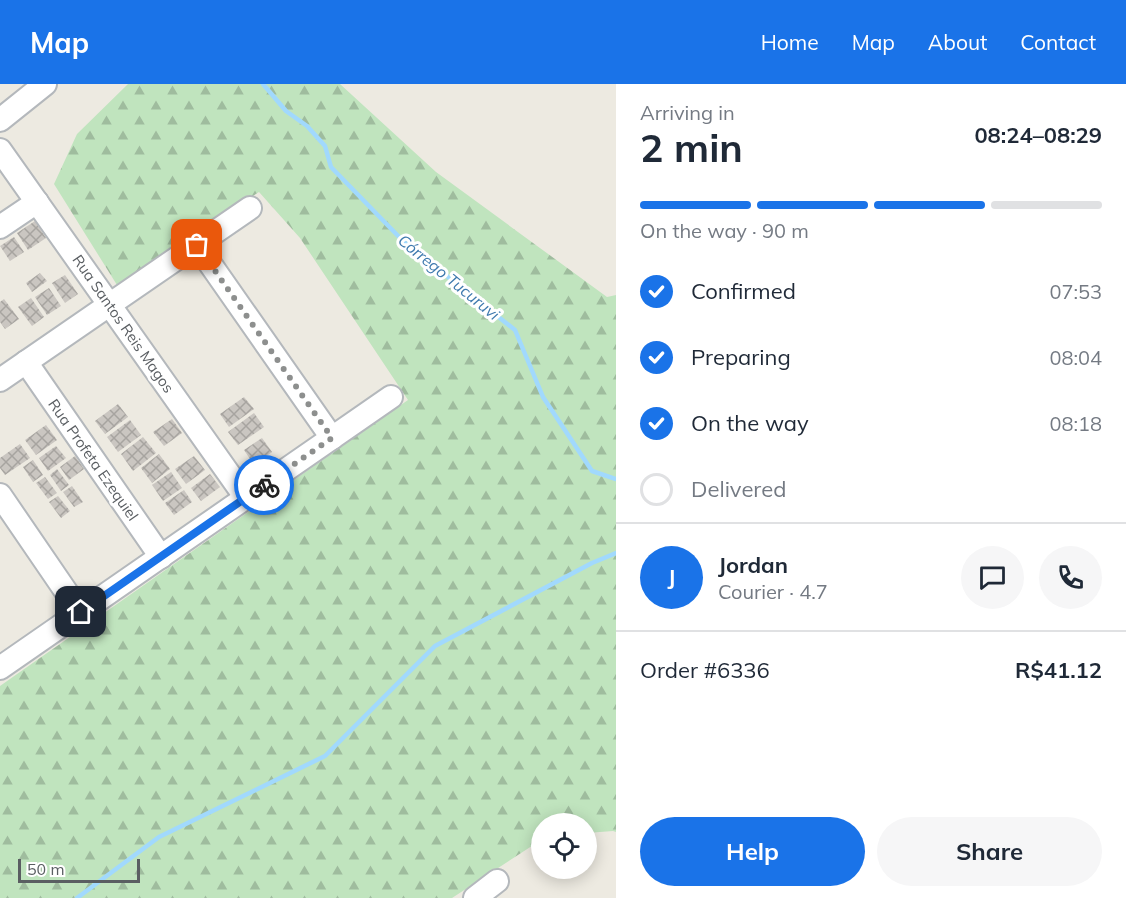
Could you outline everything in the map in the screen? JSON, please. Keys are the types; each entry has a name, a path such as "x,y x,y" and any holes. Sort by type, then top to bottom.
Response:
{"street":[{"path":"0,120 45,84"},
{"name":"Rua Santos Reis Magos","path":"0,150 246,498"},
{"path":"0,227 37,202"},
{"path":"0,380 250,208"},
{"path":"197,245 332,438"},
{"name":"Rua Profeta Ezequiel","path":"26,362 161,557"},
{"path":"0,668 391,397"},
{"path":"0,495 81,612"},
{"path":"475,898 497,881"}],"green space":[{"path":"128,84 340,84 436,172 607,297 616,295 616,832 597,832 597,813 531,813 531,847 452,898 0,898 0,686 408,400 300,238 259,192 117,285 54,184 77,134"}],"building":[{"path":"35,221 46,238 28,250 17,233"},
{"path":"14,237 24,252 10,261 0,246"},
{"path":"40,273 47,281 32,292 26,283"},
{"path":"65,275 78,294 65,303 52,283"},
{"path":"49,288 61,306 47,315 35,297"},
{"path":"31,298 44,317 32,326 18,307"},
{"path":"4,299 19,319 5,329 0,322 0,302"},
{"path":"244,397 254,409 229,427 220,414"},
{"path":"118,404 128,417 105,434 95,421"},
{"path":"254,413 264,427 238,445 228,432"},
{"path":"172,419 182,433 164,446 153,432"},
{"path":"130,420 141,435 118,452 107,437"},
{"path":"46,425 57,440 36,455 25,440"},
{"path":"143,437 156,453 133,471 121,454"},
{"path":"262,438 272,452 254,465 244,450"},
{"path":"20,444 30,458 5,475 0,468 0,458"},
{"path":"56,446 66,458 48,471 39,458"},
{"path":"159,454 170,469 152,483 141,468"},
{"path":"75,456 84,469 69,480 60,467"},
{"path":"194,456 205,470 186,484 175,469"},
{"path":"33,460 43,475 33,482 23,467"},
{"path":"57,469 69,485 61,491 50,475"},
{"path":"171,472 182,488 163,501 152,485"},
{"path":"210,474 220,487 201,501 191,488"},
{"path":"45,477 57,493 48,499 36,483"},
{"path":"72,486 83,502 74,507 63,492"},
{"path":"184,490 192,502 174,515 165,503"},
{"path":"58,496 70,511 61,518 49,502"}],"waterway":[{"name":"Córrego Tucuruvi","path":"263,84 286,111 307,126 325,146 331,167 404,242 515,330 543,397 592,471 616,479"},
{"path":"77,898 159,837 325,756 435,646 592,563 616,553"}],"way so far":[{"path":"197,245 332,438 264,485"}],"route":[{"path":"81,612 264,485"}]}
